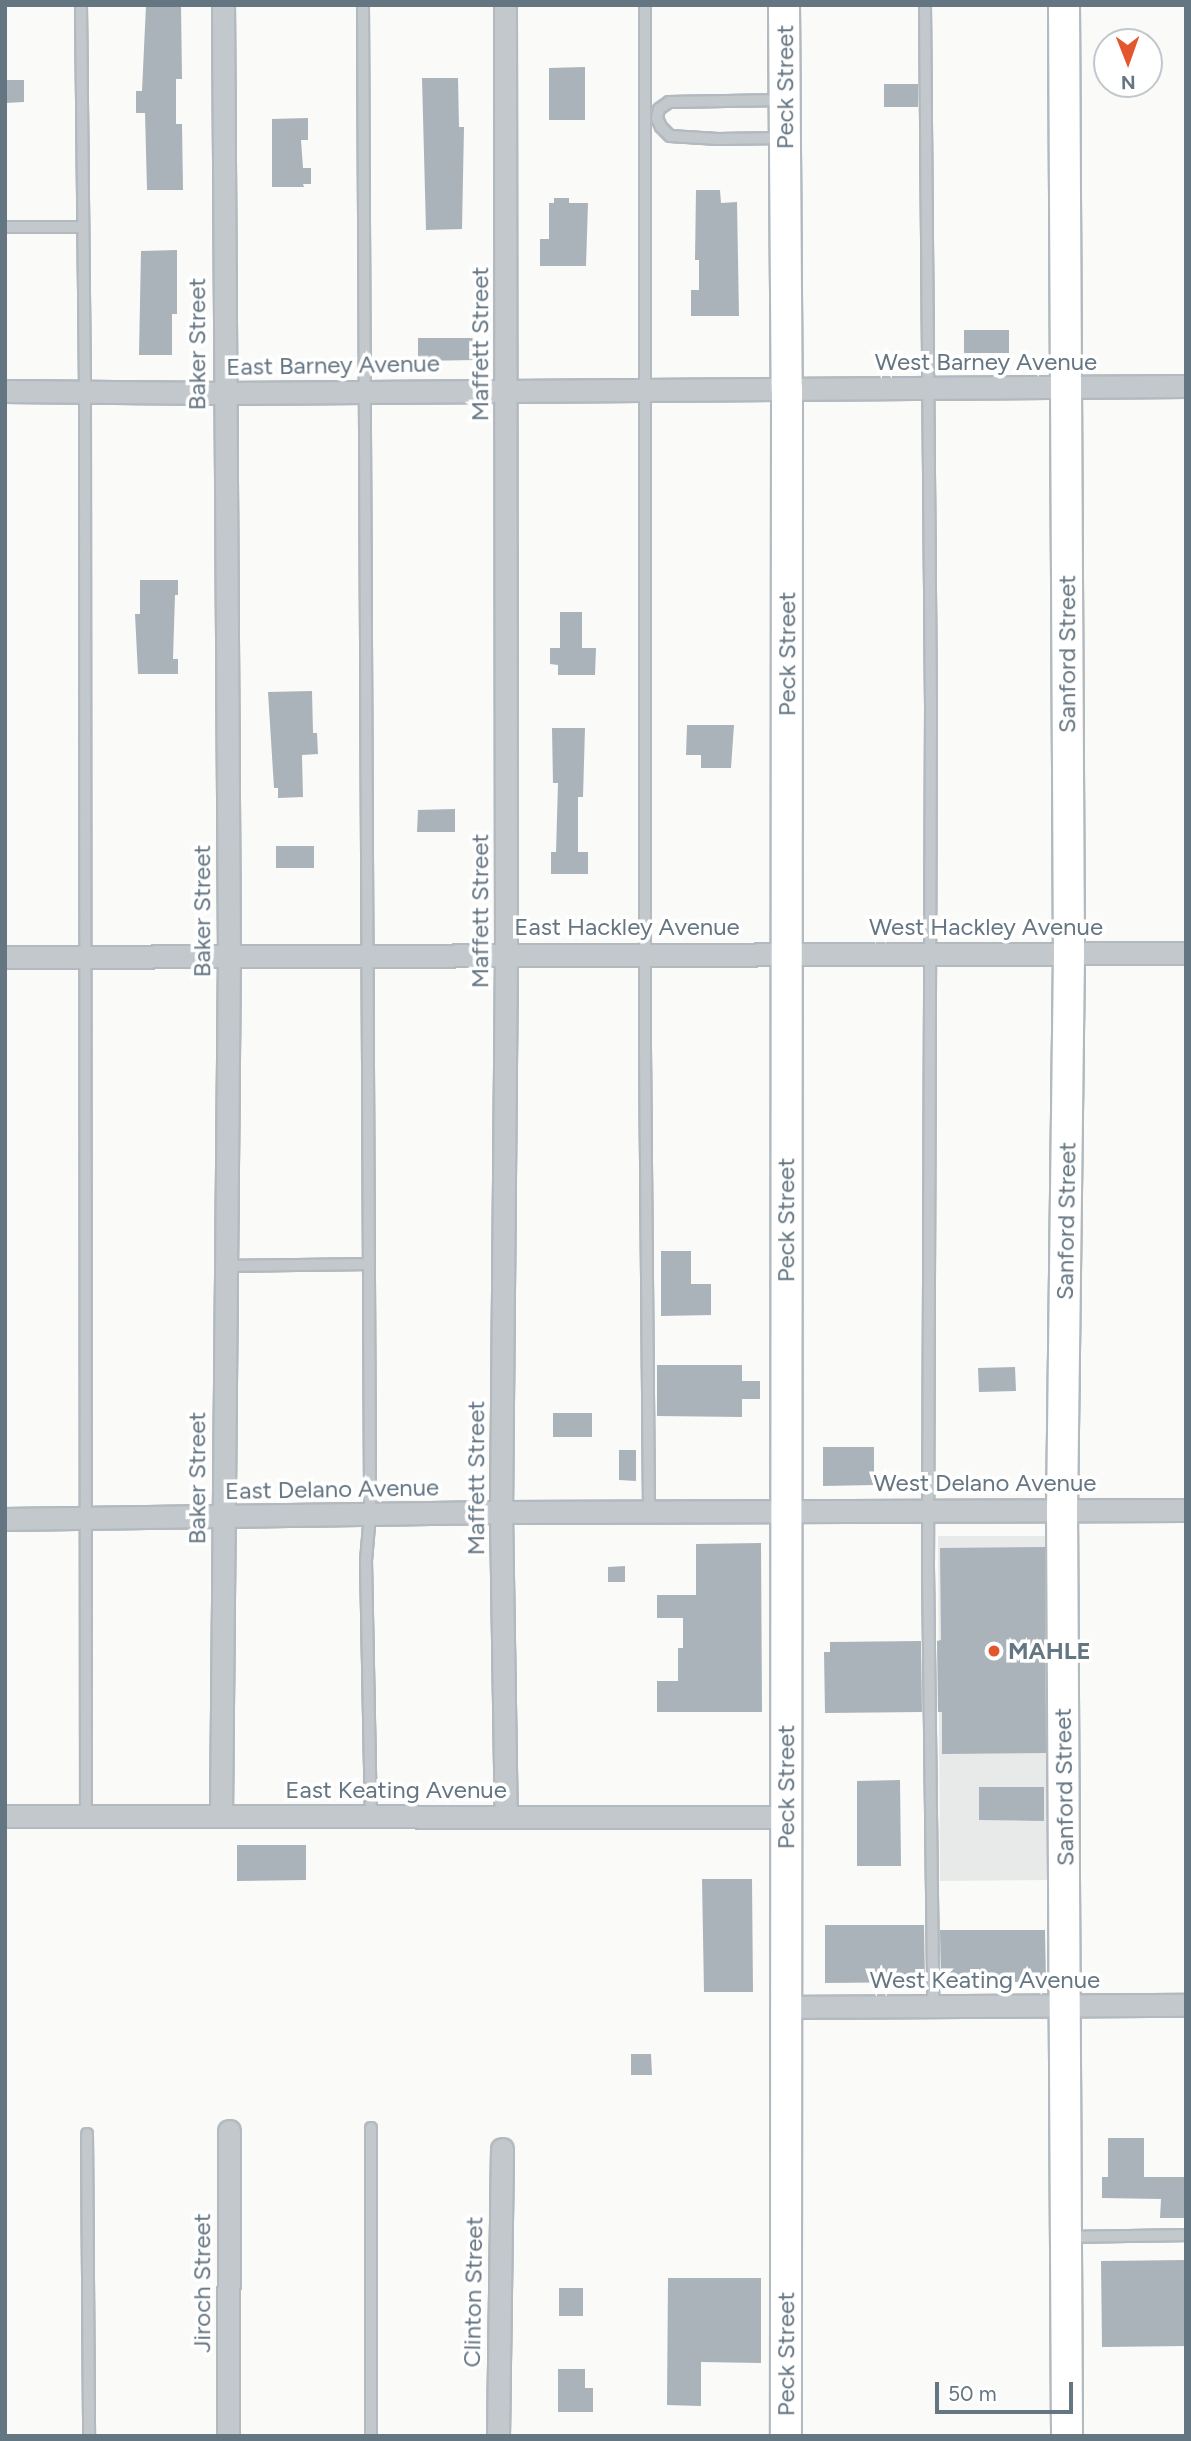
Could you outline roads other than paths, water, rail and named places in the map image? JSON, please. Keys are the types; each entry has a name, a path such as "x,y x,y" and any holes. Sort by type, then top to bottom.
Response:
{"street":[{"name":"Baker Street","path":"221,1816 229,956 223,393 223,5"},
{"name":"Maffett Street","path":"505,5 506,954 501,1512 506,1816"},
{"name":"Peck Street","path":"784,5 787,389 786,2436"},
{"name":"Sanford Street","path":"1064,5 1069,954 1062,1508 1067,2436"},
{"name":"West Barney Avenue","path":"787,389 1186,386"},
{"name":"East Barney Avenue","path":"5,391 223,393 787,389"},
{"name":"West Hackley Avenue","path":"787,953 1186,953"},
{"name":"East Hackley Avenue","path":"5,957 787,953"},
{"name":"West Delano Avenue","path":"785,1511 1062,1508 1186,1510"},
{"name":"East Delano Avenue","path":"5,1519 785,1511"},
{"name":"East Keating Avenue","path":"5,1816 786,1817"},
{"name":"West Keating Avenue","path":"786,2007 1186,2005"},
{"name":"Jiroch Street","path":"228,2436 229,2131"},
{"name":"Clinton Street","path":"498,2436 502,2149"}],"lane":[{"path":"81,5 85,391 86,1817"},
{"path":"363,5 367,391 366,955 370,1514 366,1561 371,1816"},
{"path":"645,5 645,953 649,1511"},
{"path":"925,5 929,388 928,954 933,2006"},
{"path":"785,100 669,102 659,109 657,118 661,127 670,135 689,139 785,138"},
{"path":"5,227 83,227"},
{"path":"225,1266 368,1265"},
{"path":"370,2128 371,2436"},
{"path":"87,2134 89,2436"},
{"path":"1067,2237 1186,2235"}],"place":[{"name":"MAHLE","path":"994,1651"}]}
